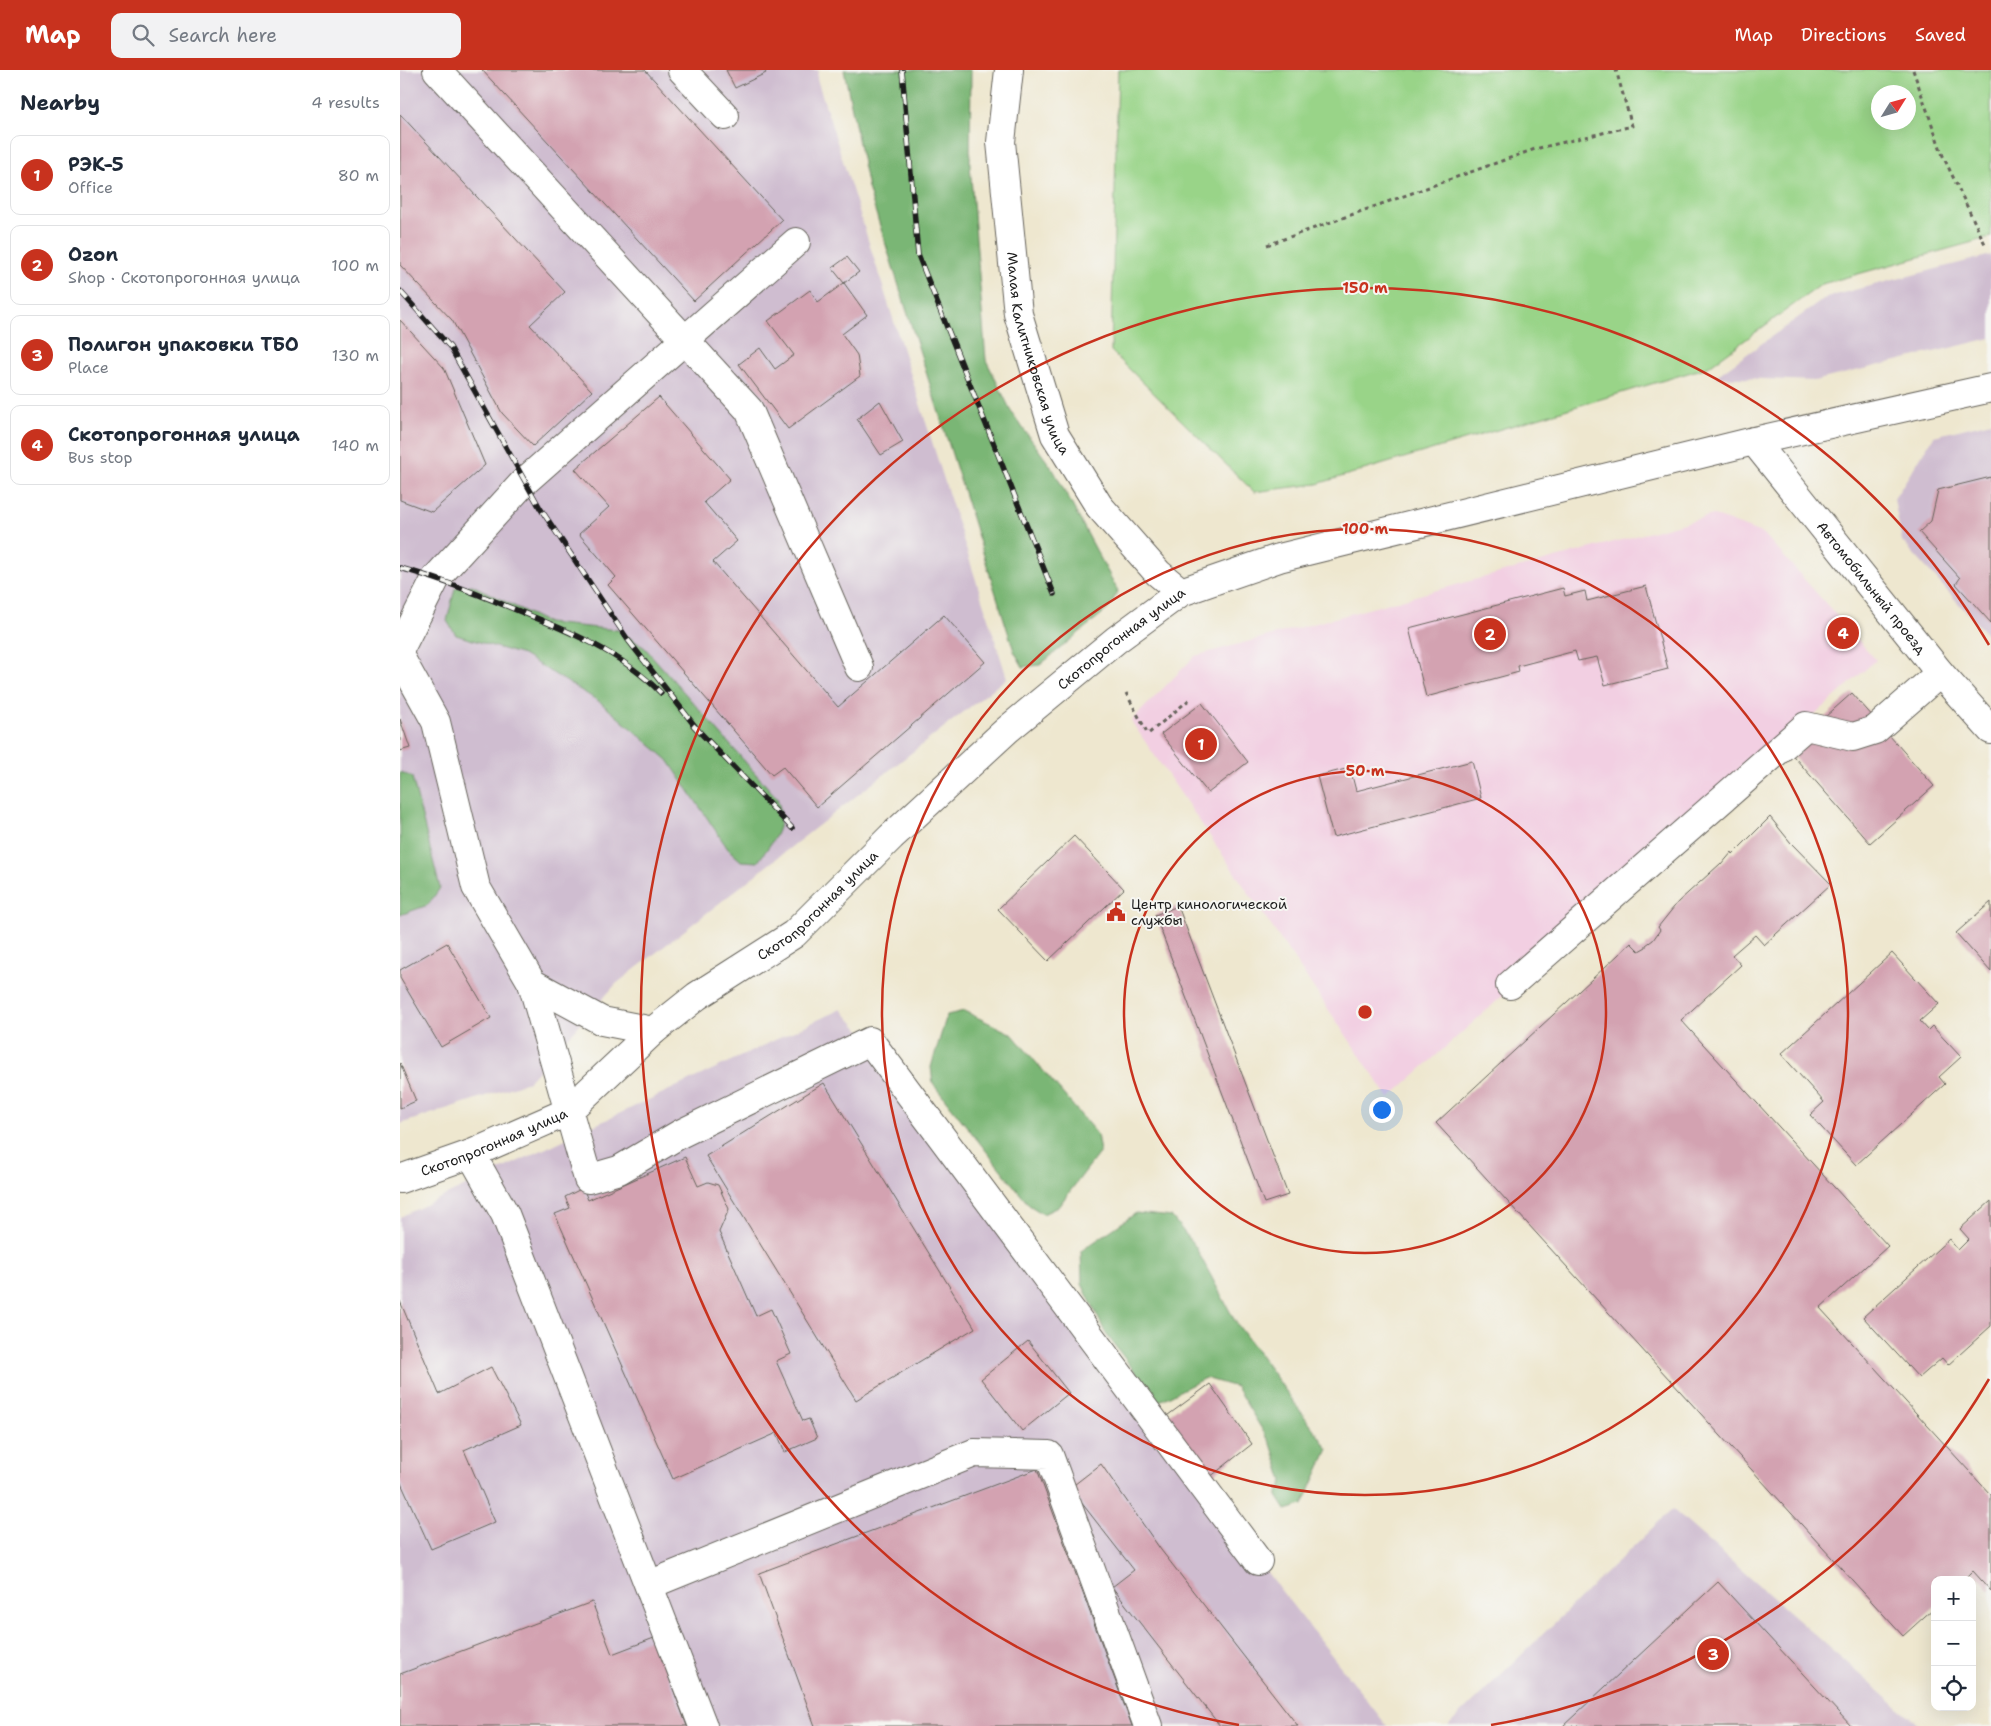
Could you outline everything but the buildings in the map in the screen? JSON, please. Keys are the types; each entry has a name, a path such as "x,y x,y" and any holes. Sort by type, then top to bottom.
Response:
{"street":[{"path":"437,70 749,410 858,667"},
{"path":"682,70 725,116"},
{"name":"Малая Калитниковская улица","path":"1009,70 1001,142 1018,314 1055,435 1099,506 1158,573 1181,592"},
{"path":"400,649 436,578 517,489 796,242"},
{"name":"Скотопрогонная улица","path":"400,1179 471,1154 568,1112 654,1031 697,996 794,934 891,837 1008,730 1116,640 1181,592 1279,558 1754,441 1991,388"},
{"name":"Автомобильный проезд","path":"1754,441 1940,673 1991,730"},
{"path":"400,657 436,722 476,887 532,983 588,1179 620,1170 680,1134 870,1041 1258,1561"},
{"path":"1510,986 1806,726 1853,737 1875,730 1940,673"},
{"path":"532,983 602,1021 654,1031"},
{"path":"471,1154 505,1214 703,1726"},
{"path":"649,1585 974,1453 1049,1456 1148,1726"}],"path":[{"path":"1267,244 1535,149 1632,126 1616,70"},
{"path":"1913,70 1943,156 1985,244"},
{"path":"1126,693 1148,734 1190,699"}],"shaded area":[{"path":"400,70 818,70 817,79 1007,678 616,984 528,1082 400,1124"},
{"path":"1991,255 1991,338 1814,381 1715,377 1827,297"},
{"path":"1991,422 1991,639 1902,541 1894,499 1934,436"},
{"path":"1713,515 1764,534 1876,660 1389,1098 1131,721 1195,656"},
{"path":"841,1009 870,1041 1258,1561 1387,1726 400,1726 400,1217"},
{"path":"1672,1509 1919,1726 1448,1726"}],"green space":[{"path":"844,70 971,70 970,165 986,360 1012,413 1054,471 1118,591 1109,608 1040,665 1023,667 1014,651 868,188"},
{"path":"1118,70 1991,70 1991,237 1822,284 1708,367 1317,484 1254,492 1111,351"},
{"path":"472,585 548,623 618,630 645,648 777,798 781,817 780,825 774,839 758,862 741,861 728,849 668,760 600,702 523,655 456,635 447,621 455,588"},
{"path":"400,772 412,777 440,888 428,905 400,915"},
{"path":"964,1011 1012,1034 1097,1134 1100,1152 1058,1207 1043,1214 1029,1205 933,1084 931,1067 947,1015"},
{"path":"1136,1213 1172,1217 1195,1246 1235,1321 1328,1449 1303,1505 1286,1510 1277,1496 1283,1481 1271,1444 1236,1387 1205,1378 1158,1402 1106,1334 1082,1284 1081,1251"}],"railway":[{"path":"902,70 918,255 1054,594"},
{"path":"400,291 450,347 540,508 628,640 698,730"},
{"path":"400,568 469,591 590,642 627,665 661,693"},
{"path":"693,725 792,828"}],"place":[{"name":"Скотопрогонная улица","path":"1843,633"},
{"name":"Ozon","path":"1490,634"},
{"name":"РЭК-5","path":"1201,744"},
{"name":"Центр кинологической службы","path":"1116,912"},
{"name":"Полигон упаковки ТБО","path":"1713,1654"}]}
